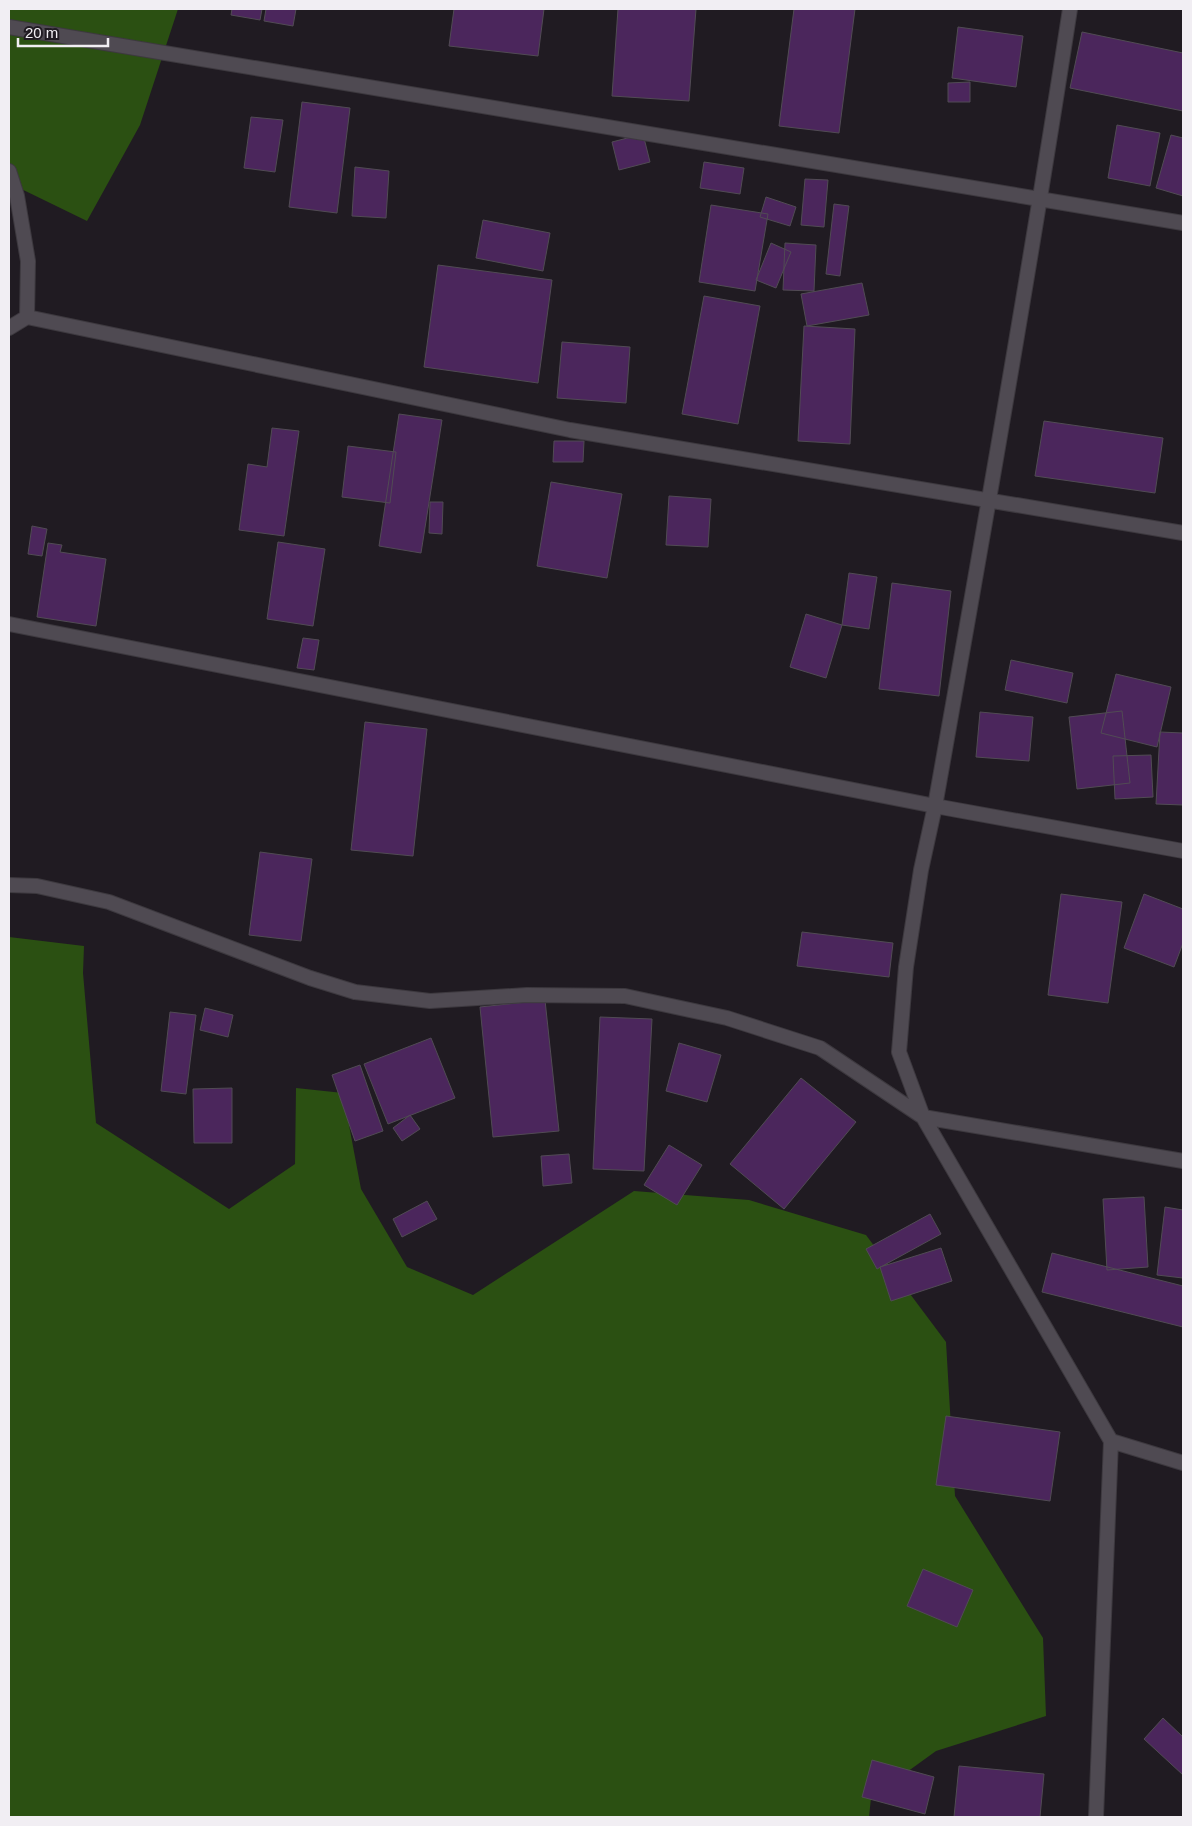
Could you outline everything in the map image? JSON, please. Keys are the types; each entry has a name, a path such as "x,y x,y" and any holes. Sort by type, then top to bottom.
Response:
{"street":[{"path":"1070,9 989,501 935,806 921,870 906,967 899,1052 923,1117 1111,1441 1096,1817"},
{"path":"9,27 1183,223"},
{"path":"9,171 17,196 28,260 27,317"},
{"path":"9,328 27,317 570,430 1183,533"},
{"path":"9,624 935,806 1183,850"},
{"path":"9,885 37,886 109,902 310,978 355,992 430,1001 526,996 625,996 727,1018 820,1048 923,1117 1183,1161"},
{"path":"1111,1441 1183,1463"}],"green space":[{"path":"9,9 178,9 140,125 87,221 9,183"},
{"path":"9,937 84,946 83,973 96,1123 229,1209 295,1164 296,1088 343,1093 361,1189 407,1267 473,1295 634,1191 749,1200 866,1235 946,1342 955,1496 1043,1638 1046,1716 936,1751 871,1798 869,1817 9,1817"}],"building":[{"path":"232,9 262,9 260,20 231,15"},
{"path":"266,9 296,9 293,26 264,21"},
{"path":"454,9 544,9 538,56 449,46"},
{"path":"618,9 696,9 689,101 612,96"},
{"path":"794,9 855,9 839,133 779,126"},
{"path":"958,27 1023,36 1016,87 952,78"},
{"path":"1082,32 1183,53 1183,111 1070,88"},
{"path":"970,82 970,102 948,102 948,83"},
{"path":"302,102 350,108 337,213 289,207"},
{"path":"251,117 283,120 275,172 244,168"},
{"path":"1117,125 1160,133 1150,186 1108,178"},
{"path":"643,134 650,162 619,170 612,142"},
{"path":"1171,135 1183,138 1183,196 1156,188"},
{"path":"704,162 744,168 740,194 700,188"},
{"path":"355,167 389,171 386,218 352,216"},
{"path":"805,179 828,180 824,227 801,225"},
{"path":"766,197 796,207 790,226 760,217"},
{"path":"834,204 849,206 840,276 826,274"},
{"path":"711,205 768,214 755,291 699,282"},
{"path":"483,220 550,233 543,271 476,258"},
{"path":"771,243 791,252 776,288 756,280"},
{"path":"785,243 816,245 814,291 783,290"},
{"path":"438,265 552,280 538,383 424,367"},
{"path":"862,283 869,315 807,326 801,294"},
{"path":"704,296 760,306 738,424 682,414"},
{"path":"804,326 855,329 850,444 798,441"},
{"path":"562,342 630,347 626,403 557,398"},
{"path":"399,414 442,420 421,553 379,546"},
{"path":"1044,421 1163,438 1155,493 1035,476"},
{"path":"272,428 299,431 284,536 239,530 248,464 267,467"},
{"path":"554,441 584,441 583,462 553,462"},
{"path":"348,446 396,452 390,503 342,497"},
{"path":"551,482 622,494 607,578 537,566"},
{"path":"669,496 711,499 708,547 666,545"},
{"path":"430,502 443,502 442,534 429,533"},
{"path":"32,526 47,529 42,556 28,554"},
{"path":"278,542 325,549 313,626 267,619"},
{"path":"48,543 62,545 60,552 106,559 96,626 37,617"},
{"path":"849,573 877,577 869,629 842,625"},
{"path":"892,583 951,591 939,696 879,689"},
{"path":"806,614 842,625 826,678 790,667"},
{"path":"303,638 319,640 314,670 297,668"},
{"path":"1011,660 1073,673 1067,703 1005,690"},
{"path":"1116,674 1171,687 1157,747 1101,733"},
{"path":"1122,711 1130,783 1077,789 1069,717"},
{"path":"980,712 1033,717 1029,761 976,757"},
{"path":"365,722 427,729 413,856 351,850"},
{"path":"1160,732 1183,733 1183,805 1156,804"},
{"path":"1151,755 1153,797 1115,799 1113,756"},
{"path":"260,852 312,859 301,941 249,935"},
{"path":"1061,894 1122,902 1108,1003 1048,995"},
{"path":"1144,894 1183,909 1183,943 1174,967 1124,948"},
{"path":"802,932 893,943 889,977 797,966"},
{"path":"545,1000 559,1131 493,1137 480,1007"},
{"path":"205,1008 233,1015 228,1037 200,1030"},
{"path":"170,1012 196,1015 186,1094 161,1091"},
{"path":"600,1017 652,1019 644,1171 593,1169"},
{"path":"431,1038 455,1098 388,1124 364,1064"},
{"path":"679,1043 721,1055 707,1102 666,1091"},
{"path":"360,1065 383,1131 355,1141 332,1075"},
{"path":"801,1078 856,1122 784,1209 730,1164"},
{"path":"232,1088 232,1143 194,1143 193,1089"},
{"path":"410,1115 420,1129 402,1141 393,1128"},
{"path":"669,1145 702,1165 677,1205 644,1185"},
{"path":"569,1154 572,1183 543,1186 541,1156"},
{"path":"1144,1197 1148,1267 1107,1270 1103,1199"},
{"path":"427,1201 437,1219 402,1237 393,1219"},
{"path":"1165,1207 1183,1210 1183,1278 1157,1275"},
{"path":"930,1214 941,1234 877,1269 866,1249"},
{"path":"941,1248 952,1281 891,1301 880,1267"},
{"path":"1052,1253 1183,1286 1183,1327 1042,1292"},
{"path":"946,1416 1060,1432 1050,1501 936,1485"},
{"path":"923,1569 973,1590 957,1627 907,1606"},
{"path":"1163,1718 1183,1737 1183,1775 1144,1739"},
{"path":"872,1760 934,1777 925,1814 862,1797"},
{"path":"959,1766 1044,1774 1040,1817 954,1817"}]}
